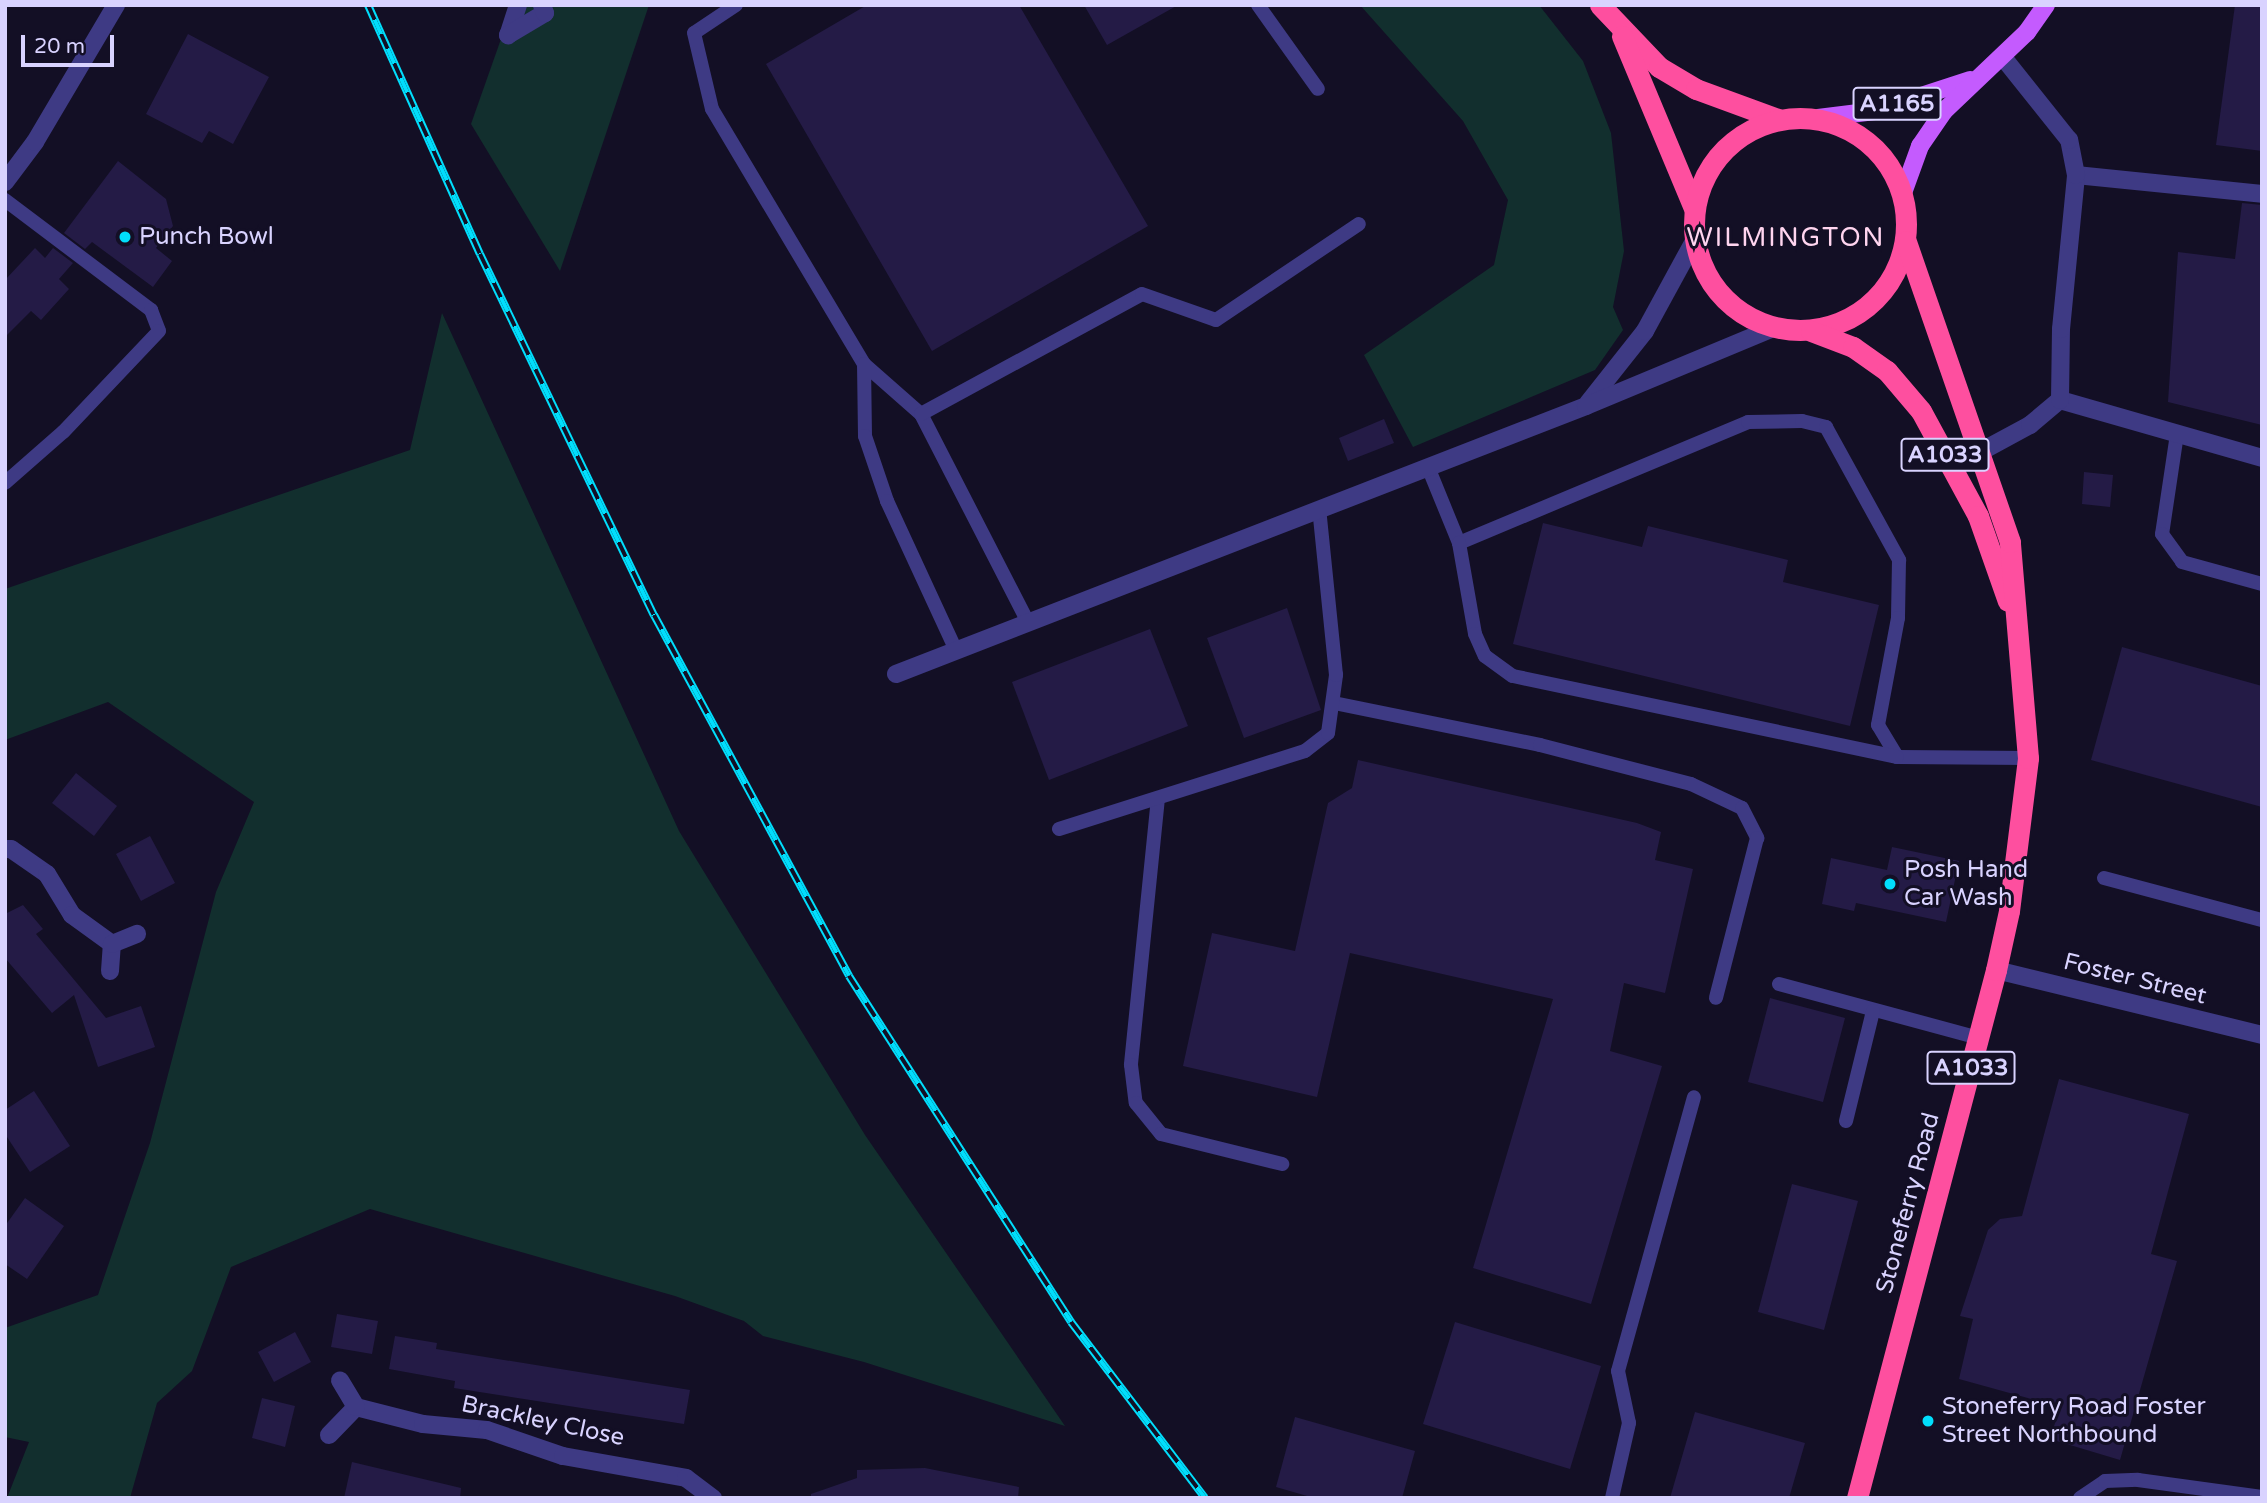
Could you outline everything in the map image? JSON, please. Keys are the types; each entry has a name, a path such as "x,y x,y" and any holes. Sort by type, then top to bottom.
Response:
{"highway":[{"path":"1600,5 1618,27 1660,66 1696,89 1778,119"},
{"path":"1618,27 1694,208"},
{"path":"1818,118 1846,127 1871,144 1890,166 1903,193 1906,242 1894,275 1873,302 1844,321 1811,331 1773,328 1745,316 1721,296 1703,271 1694,242 1694,208 1703,177 1722,150 1747,131 1778,119 1818,118"},
{"name":"Stoneferry Road","path":"1857,1498 1996,970 2009,911 2028,758 2010,541 1980,452 1945,365 1906,242"},
{"name":"Stoneferry Road","path":"1811,331 1853,347 1875,363 1921,411 1978,516 2018,629"}],"main road":[{"name":"A1165","path":"1903,193 1920,146 1974,79 2002,56 2046,5"},
{"name":"A1165","path":"1818,118 1875,111 1974,79"}],"street":[{"path":"7,178 43,130 116,5"},
{"path":"518,5 508,35 545,13 542,5"},
{"path":"1980,452 2030,425 2060,400 2061,329 2076,175 2070,140 2002,56"},
{"path":"2076,175 2262,194"},
{"path":"1586,406 1645,331 1694,242"},
{"path":"896,674 1586,406 1773,328"},
{"path":"2060,400 2262,458"},
{"path":"5,849 11,849 47,874 72,915 112,944"},
{"path":"112,944 137,933"},
{"path":"110,971 112,944"},
{"name":"Foster Street","path":"1996,970 2262,1035"},
{"path":"329,1435 356,1406 340,1380"},
{"name":"Brackley Close","path":"356,1406 423,1423 488,1430 563,1456 675,1475 709,1491 713,1498"}],"lane":[{"path":"736,5 694,33 712,109 864,364 921,414 1028,622"},
{"path":"1258,5 1318,89"},
{"path":"5,200 150,310 159,331 63,432 5,483"},
{"path":"921,414 1142,294 1216,320 1359,224"},
{"path":"864,364 865,436 887,501 956,650"},
{"path":"1459,543 1748,422 1802,421 1826,428 1899,560 1899,618 1878,725 1897,757"},
{"path":"2177,434 2162,534 2182,562 2262,584"},
{"path":"1429,467 1459,543 1475,634 1485,656 1513,676 1897,757 2028,758"},
{"path":"1059,829 1305,751 1328,733 1336,675 1320,509"},
{"path":"1334,703 1540,745 1679,781 1742,808 1757,838 1716,998"},
{"path":"1158,798 1131,1065 1136,1103 1161,1133 1282,1164"},
{"path":"2104,878 2262,920"},
{"path":"1779,984 1979,1038"},
{"path":"1846,1121 1872,1011"},
{"path":"1612,1498 1629,1423 1618,1371 1694,1097"},
{"path":"2080,1498 2105,1481 2138,1480 2262,1497"}],"green space":[{"path":"513,5 649,5 560,271 471,124"},
{"path":"1360,5 1539,5 1583,61 1611,133 1624,251 1613,307 1623,330 1595,370 1413,447 1364,355 1494,265 1508,200 1463,121"},
{"path":"442,313 679,831 865,1135 1065,1426 864,1362 763,1336 744,1321 675,1296 370,1209 231,1267 192,1371 157,1403 130,1498 7,1498 29,1442 5,1437 5,1328 98,1295 150,1143 216,892 254,802 108,702 5,740 5,589 410,450"}],"building":[{"path":"867,5 1019,5 1148,226 932,351 766,64"},
{"path":"1084,5 1178,5 1107,45"},
{"path":"2235,5 2262,5 2262,151 2216,145"},
{"path":"188,34 269,77 233,144 209,131 202,143 146,114"},
{"name":"Punch Bowl","path":"118,161 166,199 173,226 156,248 172,261 153,287 92,242 85,249 64,233"},
{"path":"2242,203 2262,205 2262,425 2168,402 2178,252 2235,259"},
{"path":"35,248 45,258 53,248 73,263 59,279 69,289 41,320 31,311 5,337 5,280"},
{"path":"1384,419 1394,443 1348,461 1339,438"},
{"path":"2084,472 2113,475 2110,507 2082,504"},
{"path":"1543,523 1642,547 1648,526 1788,560 1783,582 1879,605 1850,726 1513,644"},
{"path":"1287,608 1321,710 1244,738 1207,638"},
{"path":"1150,629 1188,726 1049,780 1012,682"},
{"path":"2122,647 2262,686 2262,807 2091,760"},
{"path":"1358,760 1637,823 1661,832 1655,860 1693,869 1665,993 1624,983 1610,1051 1662,1066 1591,1304 1473,1268 1553,999 1350,953 1317,1097 1183,1066 1212,933 1295,951 1328,803 1352,788"},
{"path":"76,773 117,806 94,836 52,803"},
{"path":"150,836 175,883 141,901 116,854"},
{"name":"Posh Hand Car Wash","path":"1892,847 1959,861 1946,922 1856,903 1854,911 1822,904 1831,858 1887,870"},
{"path":"23,905 43,929 36,934 106,1018 141,1006 155,1047 98,1067 74,995 52,1013 5,958 5,914"},
{"path":"1770,998 1845,1018 1823,1102 1748,1082"},
{"path":"2059,1079 2189,1114 2151,1254 2177,1261 2120,1460 2050,1439 2060,1407 1959,1379 1973,1319 1960,1316 1988,1230 2000,1219 2022,1216"},
{"path":"34,1091 70,1146 30,1172 5,1134 5,1110"},
{"path":"1792,1184 1858,1201 1824,1330 1758,1312"},
{"path":"25,1198 64,1226 27,1279 5,1264 5,1226"},
{"path":"337,1314 378,1321 372,1354 331,1347"},
{"path":"1455,1322 1601,1366 1570,1469 1423,1424"},
{"path":"295,1332 311,1362 274,1382 258,1352"},
{"path":"395,1336 437,1343 436,1349 690,1390 684,1424 454,1388 455,1381 389,1369"},
{"path":"262,1398 295,1406 285,1447 252,1438"},
{"path":"1695,1412 1805,1443 1789,1498 1670,1498"},
{"path":"1295,1417 1415,1451 1402,1498 1314,1498 1276,1487"},
{"path":"352,1462 461,1488 460,1498 344,1498"},
{"path":"925,1468 1019,1487 1018,1498 811,1498 811,1494 857,1478 857,1470"}],"railway":[{"path":"368,5 480,254 654,615 849,976 1071,1322 1205,1498"}],"place":[{"name":"Punch Bowl","path":"125,237"},
{"name":"Posh Hand Car Wash","path":"1890,884"},
{"name":"Stoneferry Road Foster Street Northbound","path":"1928,1421"}],"district":[{"name":"WILMINGTON","path":"1786,238"}]}
